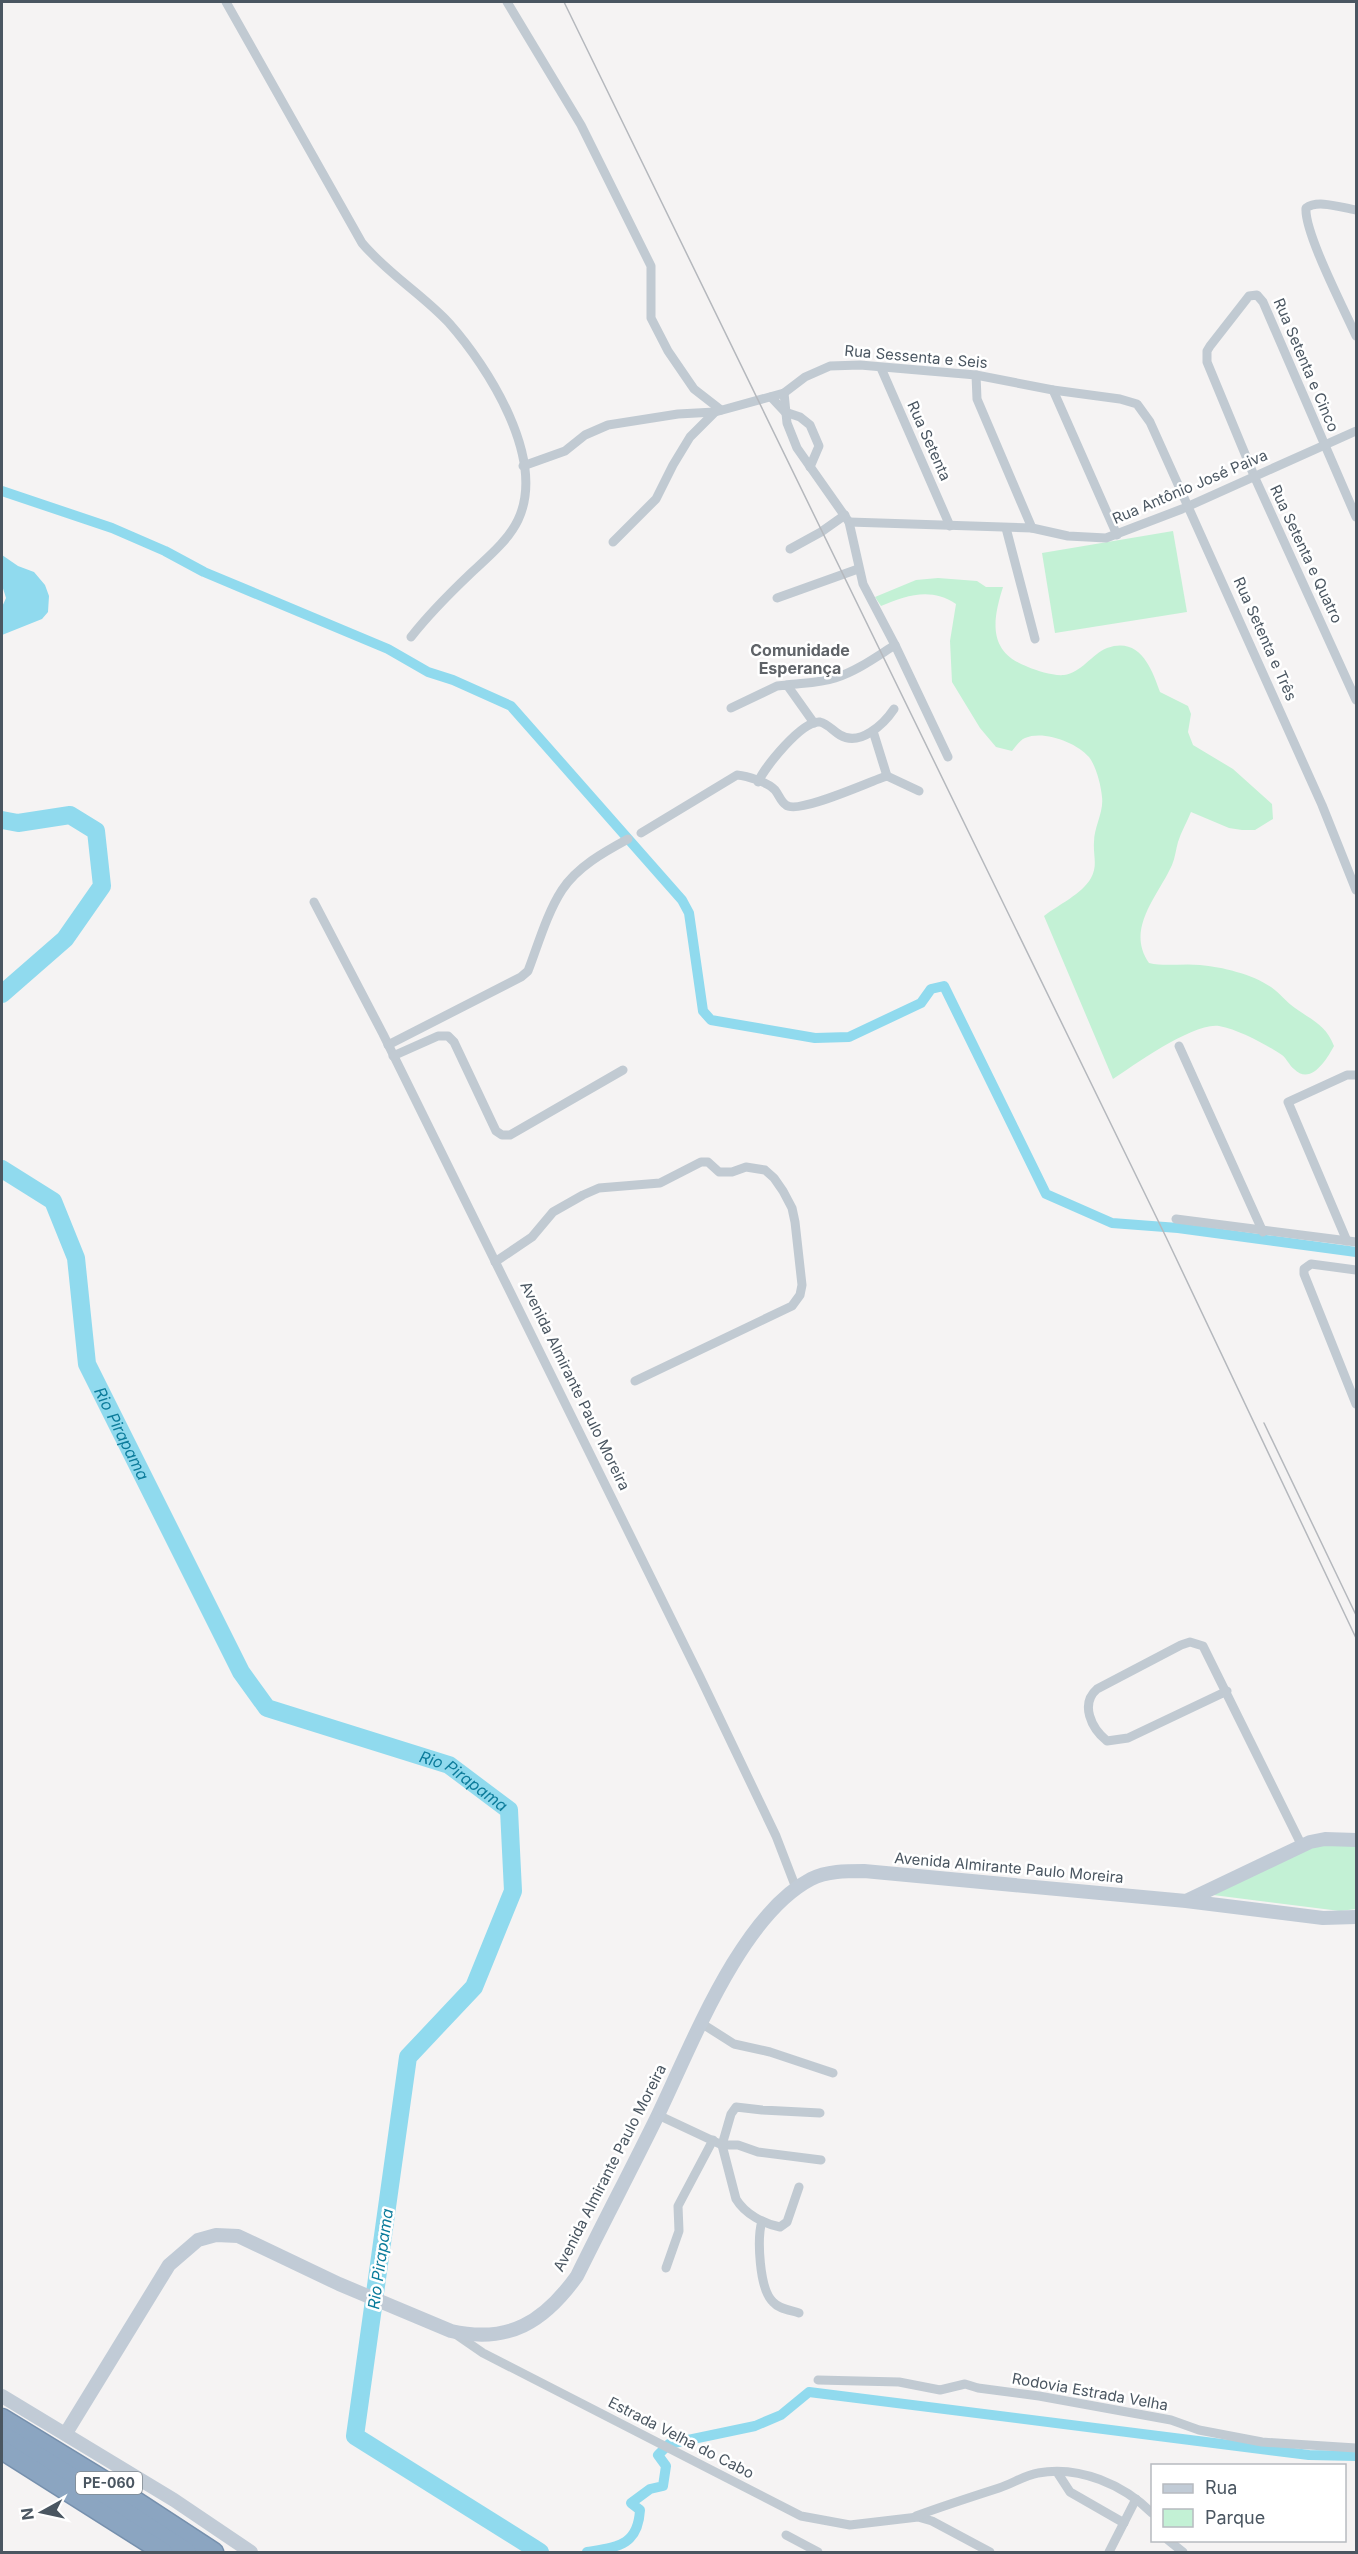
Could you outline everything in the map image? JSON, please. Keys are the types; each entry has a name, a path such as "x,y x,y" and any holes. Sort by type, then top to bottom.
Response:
{"highway":[{"name":"PE-060","path":"2,2418 110,2484 214,2553"},
{"name":"PE-060","path":"2,2435 61,2470 187,2553"},
{"path":"2,2450 163,2553"}],"main road":[{"path":"1186,1901 1302,1846 1325,1839 1356,1840"},
{"name":"Avenida Almirante Paulo Moreira","path":"66,2433 169,2265 198,2240 216,2235 238,2236 339,2284 451,2331 466,2334 503,2332 539,2318 556,2302 577,2276 658,2115 701,2023 735,1960 755,1929 796,1888 811,1879 827,1873 864,1871 1186,1901 1323,1918 1356,1917"},
{"path":"2,2396 174,2500 251,2553"}],"street":[{"path":"226,2 362,243 384,267 449,323 489,376 512,420 523,466 525,501 518,520 489,556 433,610 411,637"},
{"path":"507,2 581,125 651,266 651,318 668,351 694,389 718,411 690,437 656,499 613,542"},
{"path":"1356,210 1318,204 1306,208 1310,232 1356,336"},
{"name":"Rua Setenta e Cinco","path":"1207,351 1246,298 1253,295 1260,297 1356,517"},
{"name":"Rua Setenta e Quatro","path":"1207,351 1209,369 1255,478 1356,700"},
{"name":"Rua Sessenta e Seis","path":"523,466 559,453 585,435 608,425 678,414 718,411 771,397 784,393 805,377 830,366 860,365 976,375 1053,390 1120,399 1137,404"},
{"name":"Rua Setenta","path":"881,368 950,526"},
{"path":"976,375 977,399 1032,528"},
{"path":"1053,390 1117,535"},
{"path":"784,393 787,423 797,448 847,519 858,569 876,613 895,645 948,757"},
{"path":"771,397 785,412 800,417 810,424 817,437 818,453 810,467"},
{"name":"Rua Setenta e Três","path":"1137,404 1150,422 1317,794 1356,890"},
{"name":"Rua Antônio José Paiva","path":"847,519 950,526 1032,528 1092,538 1117,535 1255,478 1356,431"},
{"path":"790,549 847,519"},
{"path":"1006,528 1035,639"},
{"path":"777,598 858,569"},
{"path":"731,708 777,686 834,679 871,662 895,645"},
{"path":"787,685 814,723"},
{"path":"758,782 768,764 779,755 791,737 814,723 826,724 841,736 850,738 873,731 888,718 894,709"},
{"path":"873,731 887,776"},
{"path":"641,833 712,792 731,777 742,776 774,789 790,807 817,801 887,776 919,791"},
{"path":"388,1045 521,977 528,971 559,896 568,882 605,851 628,839"},
{"path":"1346,863 1356,858"},
{"name":"Avenida Almirante Paulo Moreira","path":"314,902 388,1045 700,1677 776,1836 796,1888"},
{"path":"393,1056 438,1036 448,1036 454,1042 496,1131 502,1136 510,1135 623,1070"},
{"path":"1179,1046 1263,1232"},
{"path":"1352,1242 1288,1102 1347,1075 1356,1075"},
{"path":"495,1262 532,1237 554,1212 567,1202 599,1188 660,1183 701,1162 708,1162 719,1172 725,1173 746,1167 765,1170 774,1178 792,1208 800,1265 800,1295 792,1306 635,1382"},
{"path":"1176,1220 1352,1242"},
{"path":"1356,1270 1317,1264 1306,1265 1304,1269 1307,1287 1356,1404"},
{"path":"1227,1691 1128,1738 1116,1741 1107,1741 1101,1736 1087,1707 1088,1700 1096,1689 1190,1642 1203,1646 1227,1691 1302,1846"},
{"path":"701,2023 734,2044 770,2052 833,2073"},
{"path":"799,2187 788,2222 784,2226 762,2221 746,2210 736,2199 722,2145 731,2114 736,2107 820,2113"},
{"path":"658,2115 722,2145 738,2145 758,2152 821,2160"},
{"path":"666,2268 680,2230 678,2205 713,2140"},
{"path":"762,2221 760,2259 770,2299 780,2307 799,2313"},
{"name":"Estrada Velha do Cabo","path":"451,2331 483,2353 801,2516 849,2525 912,2517 1037,2473 1057,2472 1080,2473 1092,2477 1136,2499 1151,2512"},
{"name":"Rodovia Estrada Velha","path":"818,2380 898,2382 940,2390 965,2384 1171,2420 1199,2430 1262,2442 1356,2448"},
{"path":"1057,2472 1070,2492 1124,2523"},
{"path":"1109,2553 1136,2499"},
{"name":"Estrada Velha do Cabo","path":"912,2517 932,2521 990,2553"},
{"path":"786,2535 818,2553"},
{"path":"1169,2542 1183,2553"}],"green space":[{"path":"1173,531 1187,612 1055,633 1042,553"},
{"path":"938,578 977,581 986,587 1003,587 997,612 996,634 1006,653 1015,661 1032,669 1050,674 1070,674 1107,648 1128,647 1136,651 1148,665 1160,692 1188,706 1191,714 1188,732 1193,745 1233,769 1272,804 1273,819 1255,830 1229,828 1191,812 1179,838 1172,865 1146,913 1140,938 1149,963 1218,967 1246,975 1271,987 1292,1006 1318,1024 1331,1039 1334,1046 1318,1069 1312,1073 1300,1073 1282,1055 1268,1046 1244,1034 1219,1026 1208,1027 1180,1037 1113,1079 1044,916 1082,889 1093,873 1094,836 1102,803 1101,787 1096,770 1089,757 1068,742 1059,739 1041,735 1032,736 1021,740 1012,751 996,747 980,728 952,682 950,641 956,604 937,596 919,594 881,606 875,597 916,580"},
{"path":"1356,1842 1356,1909 1340,1911 1213,1895 1303,1847"}],"water":[{"path":"2,555 18,566 34,572 45,585 49,596 48,612 42,619 2,635 2,607 6,598 2,585"}],"waterway":[{"path":"2,491 112,528 165,551 204,572 388,649 428,672 453,680 511,706 682,900 689,913 703,1011 711,1020 815,1038 849,1037 921,1003 931,989 944,986 1046,1194 1112,1223 1178,1228 1356,1252"},
{"name":"Rio Pirapama","path":"2,820 18,823 70,815 96,831 102,886 65,939 2,994"},
{"name":"Rio Pirapama","path":"2,1169 53,1201 76,1258 87,1364 241,1672 267,1708 449,1765 509,1810 513,1891 474,1987 408,2057 355,2436 540,2552"},
{"path":"587,2552 616,2546 630,2538 635,2531 640,2510 631,2503 650,2489 663,2486 666,2466 658,2455 669,2444 755,2426 781,2415 809,2392 1309,2455 1356,2456"}],"tram line":[{"path":"564,2 1166,1237 1356,1638"},
{"path":"1264,1423 1356,1615"}],"district":[{"name":"Comunidade Esperança","path":"800,659"}]}
